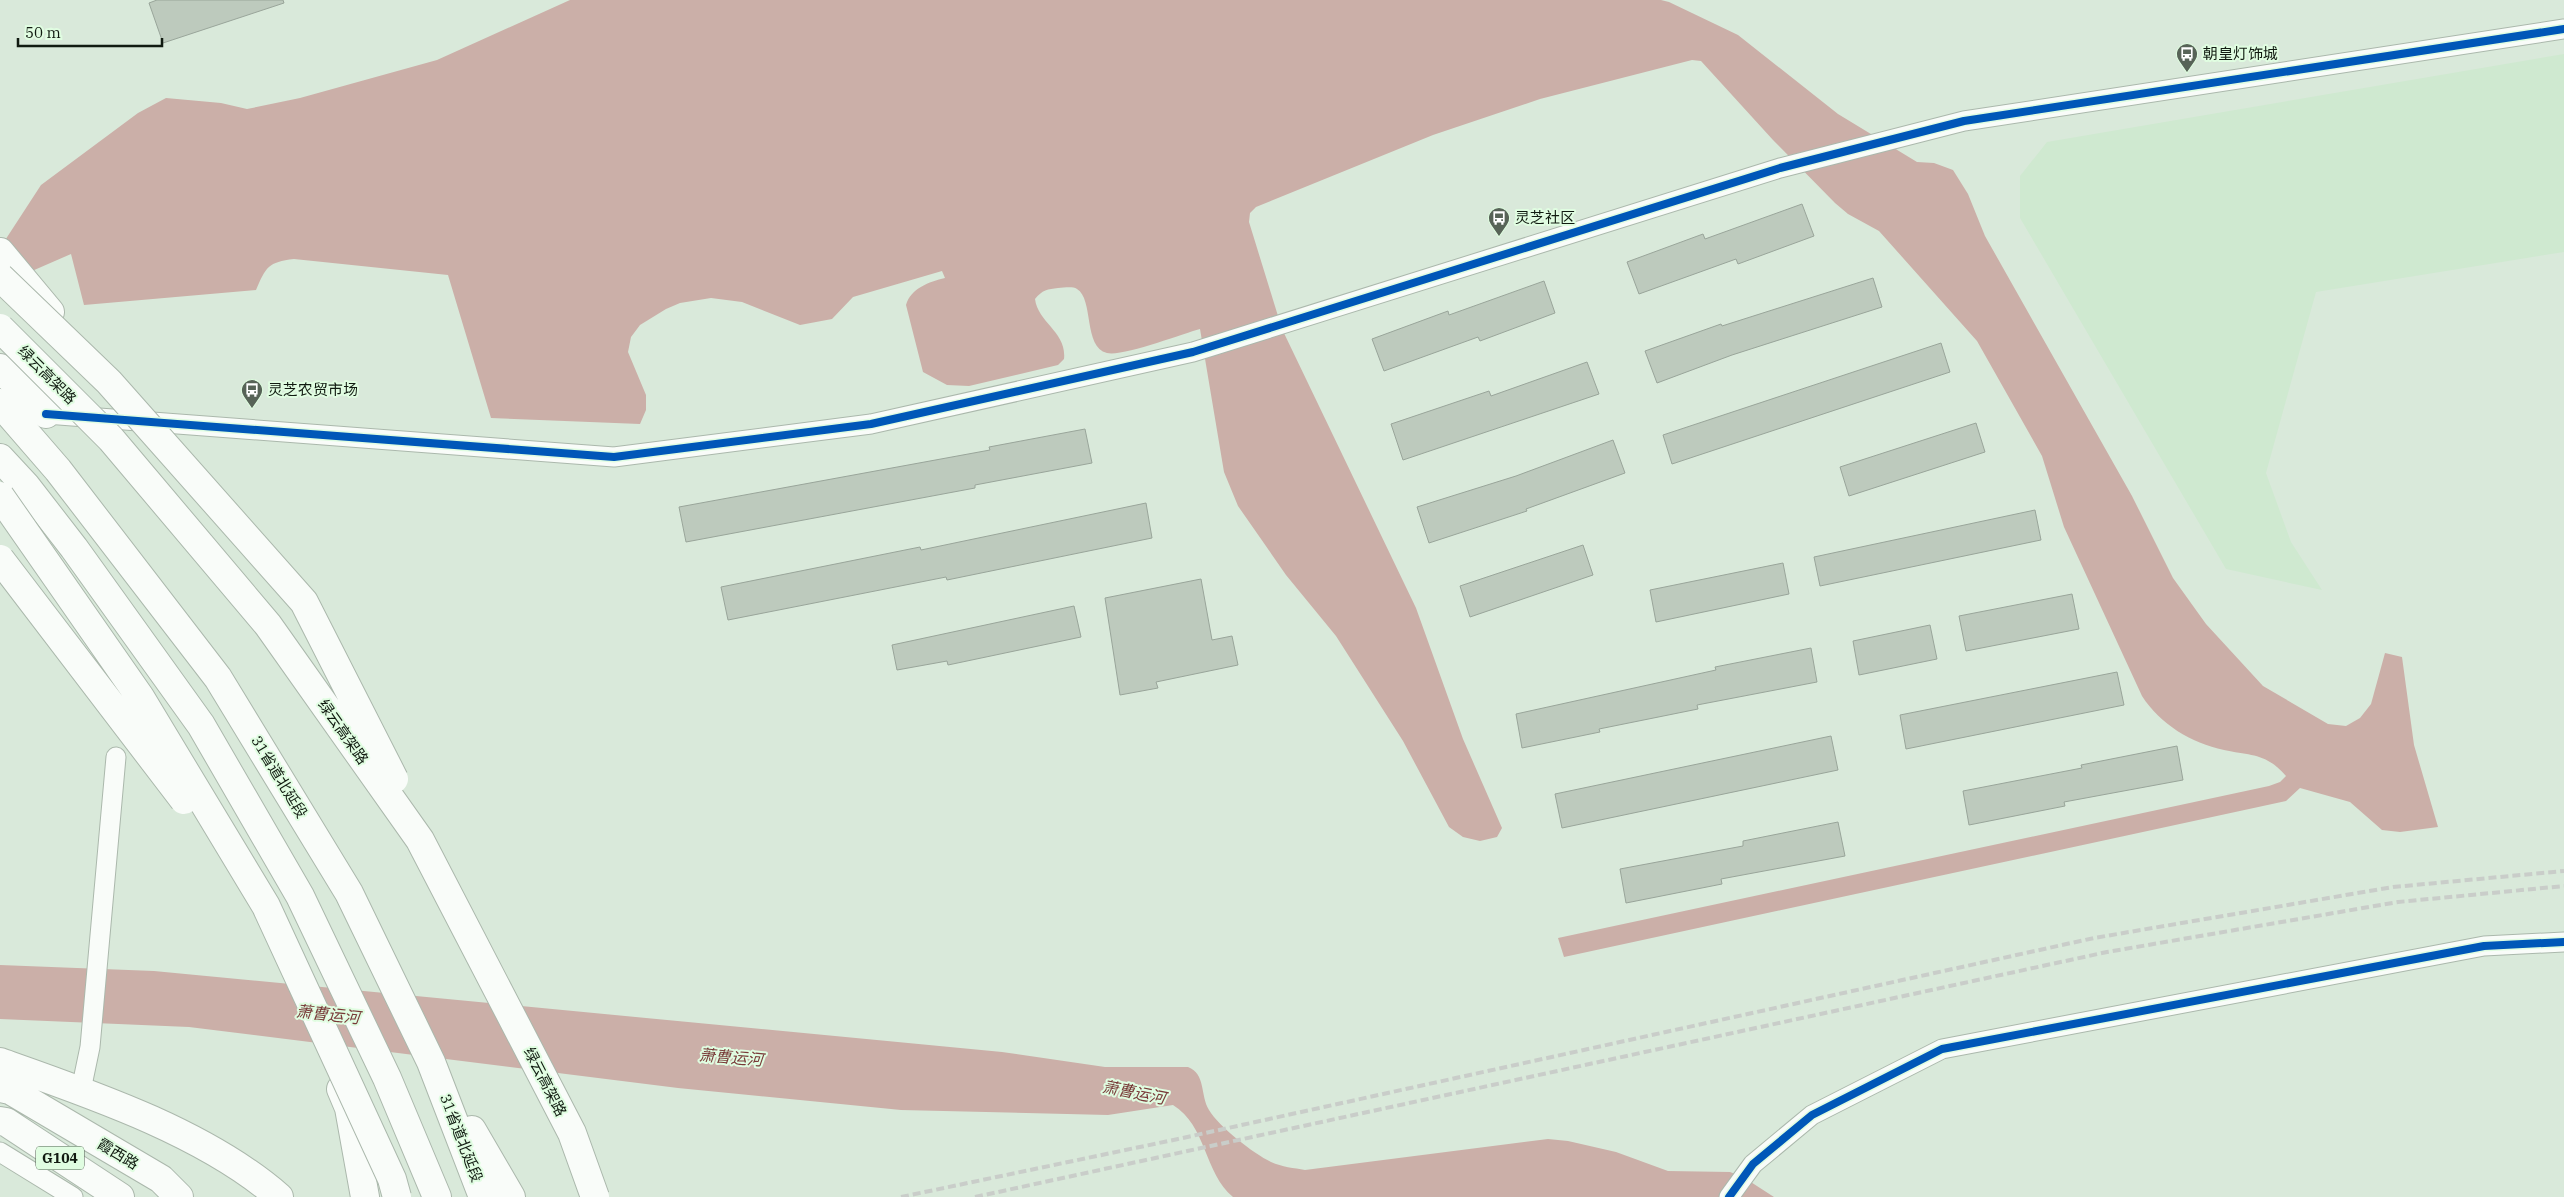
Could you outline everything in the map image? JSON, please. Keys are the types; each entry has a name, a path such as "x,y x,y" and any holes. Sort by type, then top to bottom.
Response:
{"main road":[{"path":"0,252 109,382 304,602 572,1133"},
{"path":"0,277 109,382"},
{"name":"绿云高架路","path":"0,328 111,439 274,633 420,840 572,1133 595,1197"},
{"path":"0,368 46,414"},
{"name":"31省道北延段","path":"0,403 58,470 218,678 349,893 431,1062 483,1197"},
{"path":"0,458 26,486 74,548 201,725 300,896 387,1078 437,1197"},
{"path":"0,496 140,697 266,906 392,1179 397,1197"},
{"path":"74,548 140,685 255,892 349,1108 365,1197"},
{"path":"0,559 266,906"},
{"path":"0,1062 81,1090 200,1142 260,1180 279,1197"},
{"path":"431,1062 512,1197"},
{"name":"霞西路","path":"0,1088 10,1090 161,1179 179,1197"},
{"name":"G104","path":"0,1121 6,1122 120,1197"}],"street":[{"path":"46,414 614,457 871,424 1193,352 1780,168 1964,121 2564,29"},
{"path":"81,1090 90,1047 116,757"},
{"path":"1730,1197 1753,1164 1812,1114 1942,1049 2484,946 2564,942"},
{"path":"0,1152 73,1197"}],"shaded area":[{"path":"2564,54 2564,252 2316,292 2266,473 2291,542 2322,590 2226,569 2020,218 2020,176 2047,142"}],"water":[{"path":"570,0 1661,0 1669,2 1738,35 1838,114 1917,162 1934,163 1953,170 1968,194 1985,236 2132,496 2173,578 2206,624 2263,686 2328,724 2346,726 2360,718 2371,704 2385,653 2402,657 2414,745 2438,827 2400,832 2382,830 2350,802 2300,788 2286,801 1564,957 1558,938 2269,786 2280,782 2286,776 2265,759 2212,747 2188,737 2167,724 2149,706 2142,696 2064,527 2042,456 1977,341 1879,231 1848,214 1835,203 1773,140 1701,61 1692,60 1540,99 1433,135 1256,207 1250,213 1249,222 1282,329 1416,608 1463,739 1502,828 1497,837 1480,841 1463,837 1449,827 1403,741 1336,636 1286,575 1238,506 1224,472 1200,329 1125,352 1107,353 1100,349 1091,333 1082,294 1073,288 1045,290 1035,299 1041,315 1057,334 1064,350 1064,359 1058,365 969,386 947,385 923,372 906,305 908,299 916,290 945,278 942,271 853,297 832,319 800,325 742,302 711,298 680,303 666,309 640,325 631,337 628,352 646,395 646,410 640,424 491,418 448,275 294,259 278,262 269,267 262,276 256,290 84,305 71,254 9,281 0,248 41,185 138,113 166,98 221,103 247,109 300,98 437,60"},
{"name":"萧曹运河","path":"0,965 154,971 1002,1052 1105,1067 1188,1067 1198,1075 1206,1104 1220,1124 1255,1152 1271,1162 1284,1166 1305,1170 1548,1139 1568,1141 1616,1152 1668,1171 1730,1172 1743,1177 1774,1197 1233,1197 1223,1187 1216,1175 1193,1125 1173,1105 1108,1115 901,1110 678,1088 189,1027 0,1019"}],"building":[{"path":"157,0 283,0 284,3 163,43 149,3"},
{"path":"1802,204 1814,236 1738,264 1736,259 1639,294 1627,262 1703,234 1705,239"},
{"path":"1873,278 1882,307 1732,355 1657,383 1645,351 1721,324 1722,326"},
{"path":"1544,281 1555,313 1480,341 1478,337 1384,371 1372,339 1448,311 1449,315"},
{"path":"1941,343 1950,372 1672,464 1663,435"},
{"path":"1587,362 1599,394 1403,460 1391,424 1489,391 1491,396"},
{"path":"1976,423 1985,452 1849,496 1840,467"},
{"path":"1085,429 1092,463 975,485 975,488 686,542 679,507 990,450 989,447"},
{"path":"1613,440 1625,473 1526,509 1527,511 1429,543 1417,507 1516,476"},
{"path":"1146,503 1152,538 947,580 946,577 728,620 721,587 920,547 921,550"},
{"path":"2035,510 2041,540 1820,586 1814,557"},
{"path":"1583,545 1593,575 1470,617 1460,586"},
{"path":"1783,563 1789,594 1656,622 1650,590"},
{"path":"1201,579 1212,640 1232,636 1238,665 1156,682 1158,688 1120,695 1105,598"},
{"path":"2072,594 2079,629 1966,651 1959,616"},
{"path":"1074,606 1081,637 948,665 947,661 897,670 892,645"},
{"path":"1930,625 1937,659 1859,675 1853,641"},
{"path":"1811,648 1817,682 1697,705 1698,709 1599,729 1600,732 1522,748 1516,714 1716,670 1715,667"},
{"path":"2117,672 2124,705 1906,749 1900,715"},
{"path":"1831,736 1838,770 1562,828 1555,794"},
{"path":"2177,746 2183,780 2064,802 2065,806 1969,825 1963,791 2082,768 2081,765"},
{"path":"1838,822 1845,856 1721,879 1722,884 1626,903 1620,869 1743,846 1743,841"}],"railway":[{"path":"901,1197 1178,1139 2094,938 2393,887 2564,871"},
{"path":"975,1197 2107,952 2398,902 2564,886"}],"cycle path":[{"path":"46,414 614,457 871,424 1193,352 1780,168 1964,121 2564,29"},
{"path":"1729,1197 1753,1164 1812,1115 1942,1049 2484,946 2564,942"}],"place":[{"name":"朝皇灯饰城","path":"2187,73"},
{"name":"灵芝社区","path":"1499,237"},
{"name":"灵芝农贸市场","path":"252,409"}]}
